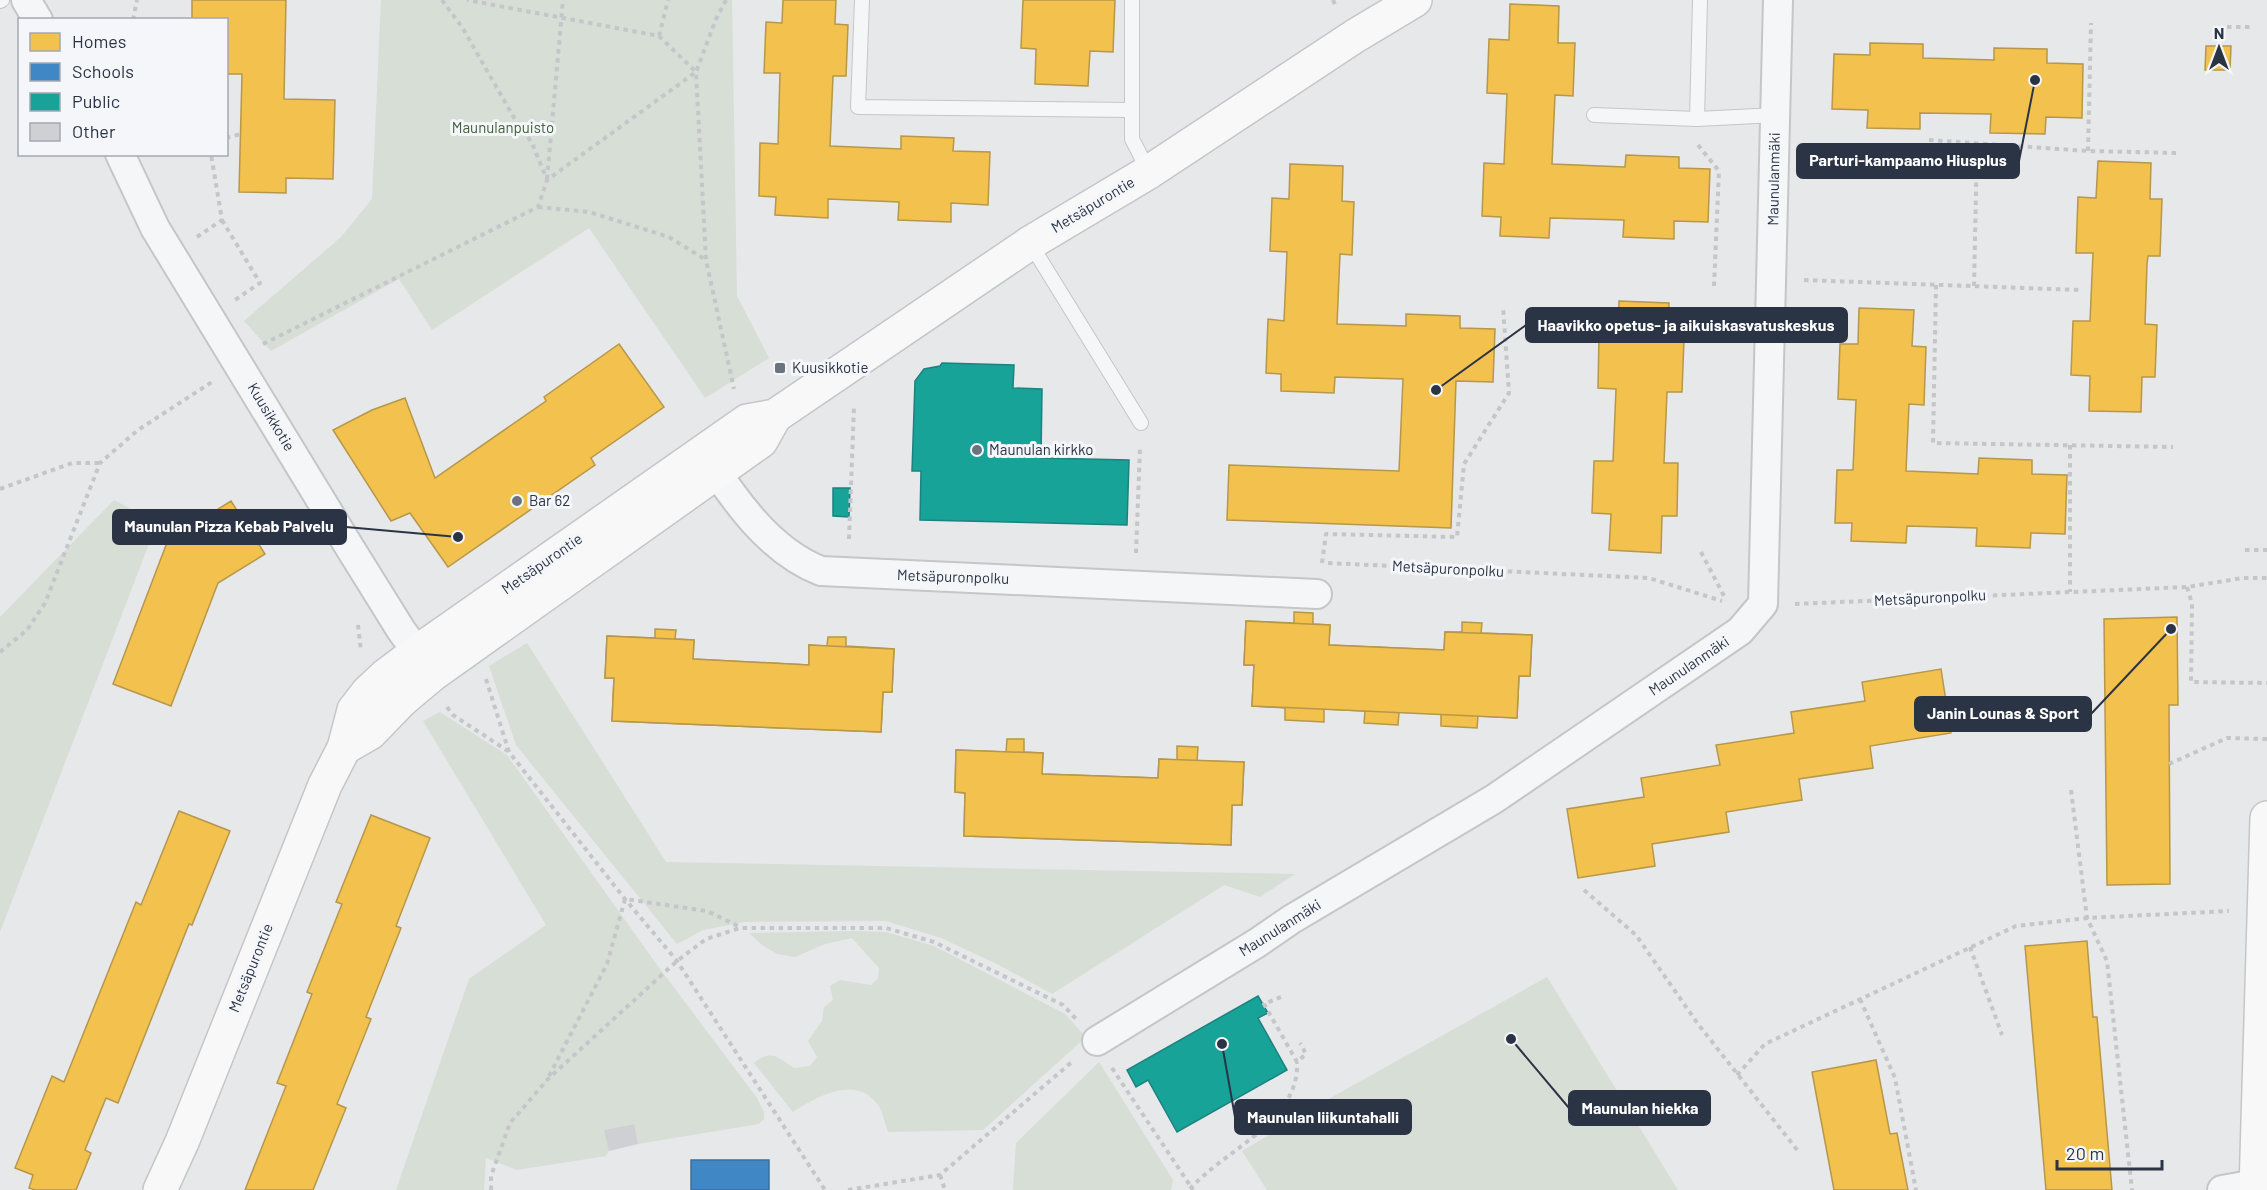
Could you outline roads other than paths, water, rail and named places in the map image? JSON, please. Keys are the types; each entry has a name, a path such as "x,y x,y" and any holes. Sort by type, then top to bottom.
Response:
{"street":[{"path":"26,0 37,18"},
{"name":"Metsäpurontie","path":"160,1190 182,1142 325,785 344,748 370,733 430,675 710,462 761,441 775,416 1030,243 1149,172 1414,0"},
{"name":"Maunulanmäki","path":"1096,1041 1292,919 1494,799 1740,631 1763,604 1779,0"},
{"name":"Kuusikkotie","path":"121,156 155,228 430,675"},
{"name":"Metsäpuronpolku","path":"710,462 758,526 779,547 807,566 821,571 1317,594"},
{"path":"2222,1190 2256,1187 2267,818"}],"lane":[{"path":"862,0 858,107 1131,110"},
{"path":"1131,0 1132,139 1149,172"},
{"path":"1697,118 1700,0"},
{"path":"1594,115 1697,118 1776,115"},
{"path":"1030,243 1141,423"}],"place":[{"name":"Parturi-kampaamo Hiusplus","path":"2035,80"},
{"name":"Kuusikkotie","path":"780,368"},
{"name":"Haavikko opetus- ja aikuiskasvatuskeskus","path":"1436,390"},
{"name":"Maunulan kirkko","path":"977,450"},
{"name":"Bar 62","path":"517,501"},
{"name":"Maunulan Pizza Kebab Palvelu","path":"458,537"},
{"name":"Janin Lounas & Sport","path":"2171,629"},
{"name":"Maunulan hiekka","path":"1511,1039"},
{"name":"Maunulan liikuntahalli","path":"1222,1044"}],"park label":[{"name":"Maunulanpuisto","path":"503,128"}]}
